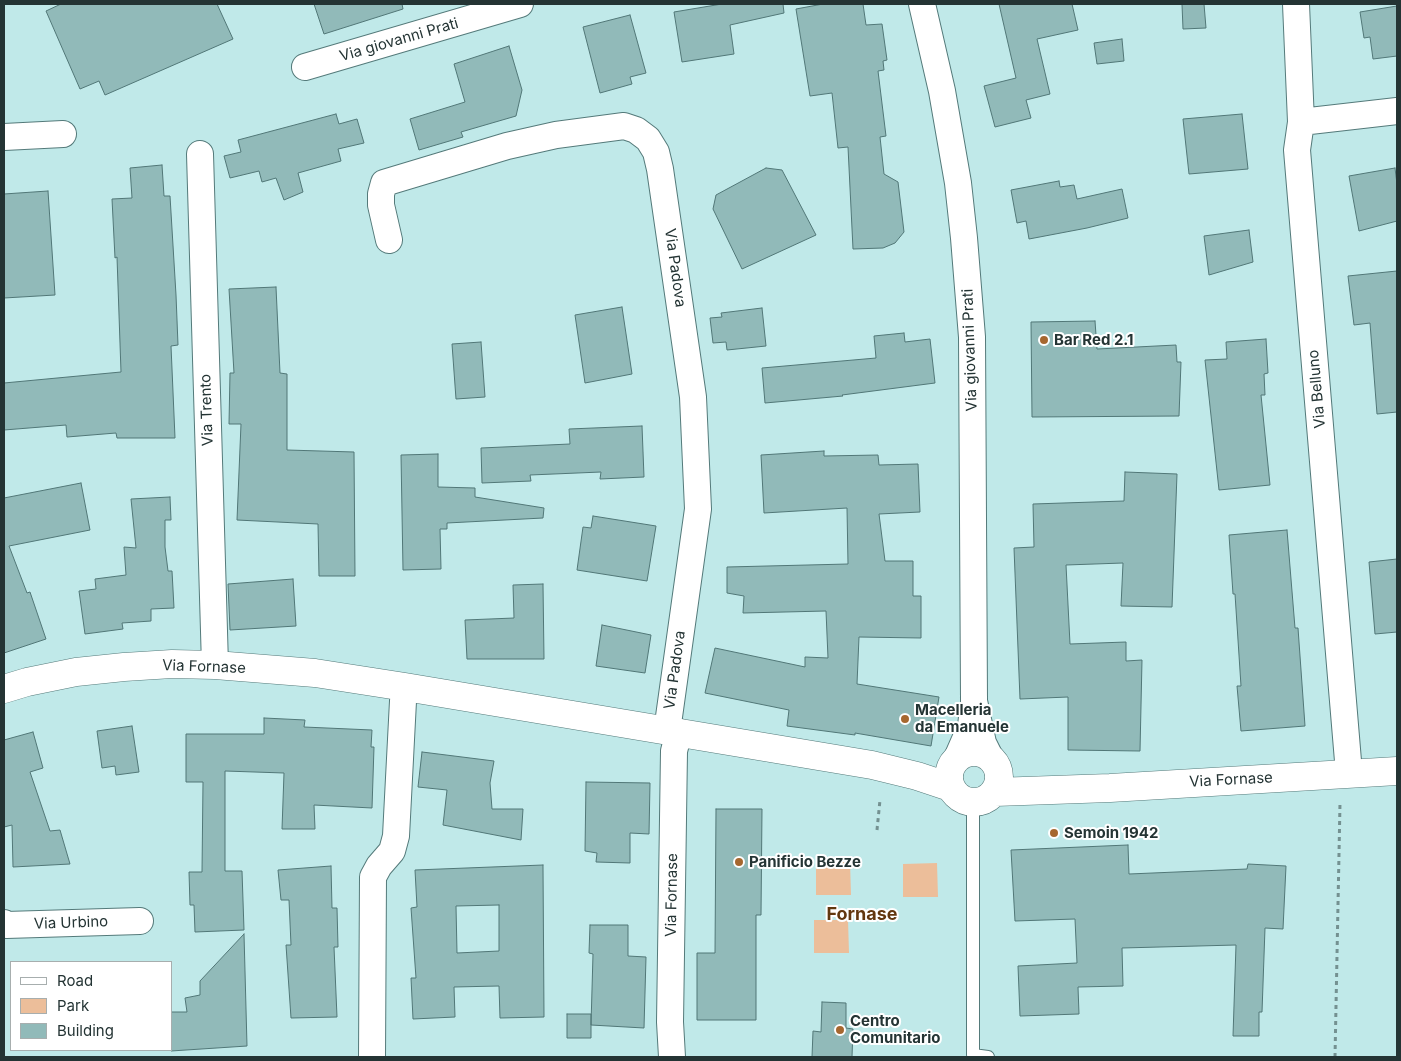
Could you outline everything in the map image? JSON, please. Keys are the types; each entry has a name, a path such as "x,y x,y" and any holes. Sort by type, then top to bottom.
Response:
{"street":[{"name":"Via giovanni Prati","path":"305,67 520,4"},
{"name":"Via giovanni Prati","path":"922,4 947,118 958,183 972,337 974,701"},
{"name":"Via Belluno","path":"1296,4 1301,122 1297,150 1345,773"},
{"path":"1301,122 1397,111"},
{"name":"Via Padova","path":"389,240 381,205 384,183 507,146 556,135 624,126 636,130 648,139 656,152 693,397 698,509 673,732"},
{"path":"4,137 63,134"},
{"name":"Via Trento","path":"200,154 215,666"},
{"name":"Via Fornase","path":"4,689 27,682 86,671 163,665 215,666 315,673 872,766 953,770 966,753 978,752 989,780 1064,788 1120,787 1397,771"},
{"path":"372,1057 373,877 379,866 392,851 396,836 403,701 406,687"},
{"path":"974,701 984,743 989,780 960,798 953,770 971,726 974,701"},
{"name":"Via Fornase","path":"672,1057 670,1022 673,732"},
{"name":"Via Urbino","path":"4,923 6,925 140,921"}],"lane":[{"path":"988,1057 973,1055 989,780"}],"path":[{"path":"1335,1057 1345,773"},
{"path":"877,830 880,800"}],"green space":[{"path":"816,862 850,862 851,895 816,895"},
{"path":"937,863 938,897 903,897 903,864"},
{"path":"814,920 848,920 849,953 814,953"}],"building":[{"path":"61,4 217,4 233,39 105,95 99,81 80,89 46,11"},
{"path":"314,4 402,4 403,9 324,34"},
{"path":"722,4 783,4 784,13 730,25 734,54 682,62 674,12"},
{"path":"823,4 863,4 866,25 882,24 887,60 883,61 884,70 878,71 886,136 880,137 884,174 898,182 904,232 895,243 883,248 853,249 848,147 838,148 832,93 810,96 796,9"},
{"path":"999,4 1072,4 1078,30 1037,39 1050,94 1026,100 1031,118 995,127 984,86 1016,78"},
{"path":"1182,4 1204,4 1206,28 1183,29"},
{"path":"1397,6 1397,56 1373,59 1370,37 1364,38 1360,12"},
{"path":"630,15 646,73 630,77 632,84 600,93 583,27"},
{"path":"1122,39 1124,61 1097,64 1094,43"},
{"path":"509,46 522,90 516,116 461,132 463,137 419,150 410,119 465,102 454,64"},
{"path":"336,114 339,124 357,119 364,143 338,149 341,161 298,173 303,192 284,200 276,178 262,182 259,171 230,178 224,156 241,152 238,140"},
{"path":"1242,114 1248,169 1189,174 1183,119"},
{"path":"162,165 164,196 170,196 176,295 178,345 171,346 175,438 117,438 116,433 67,437 66,425 4,430 4,383 121,372 117,257 115,258 112,199 132,198 130,168"},
{"path":"766,168 782,170 816,235 742,269 713,209 716,195"},
{"path":"1395,168 1397,221 1359,231 1349,176"},
{"path":"1059,181 1060,187 1074,185 1077,199 1122,189 1128,218 1029,239 1026,221 1017,223 1011,190"},
{"path":"48,191 55,295 4,298 4,194"},
{"path":"1249,230 1253,262 1209,275 1204,236"},
{"path":"1397,271 1397,412 1377,414 1370,323 1354,325 1348,276"},
{"path":"276,287 280,373 287,374 287,450 354,452 355,576 319,576 318,524 237,520 241,424 229,424 230,373 234,373 229,289"},
{"path":"622,307 632,374 585,383 575,315"},
{"path":"762,308 766,346 727,350 726,342 713,343 710,318 722,317 721,313"},
{"path":"1095,321 1097,349 1176,345 1177,362 1181,362 1179,416 1032,417 1031,322"},
{"path":"904,333 905,342 930,339 935,383 843,396 765,403 762,368 876,358 874,336"},
{"path":"1266,339 1268,373 1264,374 1265,395 1261,395 1270,485 1219,490 1205,360 1227,359 1226,342"},
{"path":"481,342 485,397 456,399 452,344"},
{"path":"642,426 644,477 600,479 601,472 530,475 531,481 482,483 481,448 570,444 569,429"},
{"path":"824,451 824,456 878,455 879,465 918,464 920,512 879,514 885,561 913,561 913,596 921,596 921,638 859,637 857,684 939,697 931,746 855,733 855,735 787,726 789,710 705,693 715,648 805,667 805,657 828,658 826,611 743,613 744,596 727,593 727,567 848,564 847,508 764,513 761,455"},
{"path":"438,454 438,487 475,488 475,497 544,508 543,518 447,523 447,529 440,529 441,569 403,570 401,455"},
{"path":"1125,472 1177,474 1172,607 1121,606 1123,563 1066,565 1070,644 1126,642 1126,661 1142,660 1140,751 1068,750 1068,697 1020,699 1014,548 1034,547 1033,504 1124,501"},
{"path":"81,483 90,530 9,546 27,593 30,592 46,639 4,653 4,498"},
{"path":"170,497 171,520 165,520 165,547 168,571 172,571 174,608 151,609 151,621 122,623 123,629 85,634 79,591 96,589 95,579 126,575 124,547 136,548 131,499"},
{"path":"593,516 656,526 647,581 577,570 583,527 591,528"},
{"path":"1287,530 1295,628 1298,628 1305,726 1241,731 1237,686 1241,686 1229,535"},
{"path":"1397,559 1397,632 1375,634 1369,562"},
{"path":"293,579 296,626 230,630 228,584"},
{"path":"543,584 544,659 467,659 465,620 514,618 513,585"},
{"path":"602,625 651,635 645,673 596,666"},
{"path":"264,718 305,720 304,727 372,730 371,747 374,747 372,808 314,805 315,829 282,829 284,773 225,771 225,871 242,871 244,930 195,932 194,905 190,905 189,872 202,872 203,782 186,782 186,734 264,734"},
{"path":"132,726 139,772 116,775 115,766 102,768 97,731"},
{"path":"33,732 43,768 30,772 50,831 60,830 70,864 13,867 12,825 4,827 4,740"},
{"path":"422,752 494,761 490,783 492,809 523,809 521,840 443,825 447,790 418,787"},
{"path":"586,782 650,783 649,834 630,833 630,863 596,862 597,853 585,851"},
{"path":"716,809 762,809 761,915 756,915 756,1020 697,1020 697,953 715,953"},
{"path":"1128,845 1129,874 1247,869 1248,864 1286,866 1283,929 1265,928 1262,1012 1259,1012 1259,1036 1233,1036 1236,945 1122,948 1123,986 1078,987 1079,1014 1020,1016 1018,966 1077,963 1075,919 1015,921 1011,850"},
{"path":"543,865 544,1017 500,1018 499,986 454,987 455,1017 413,1019 411,978 416,978 411,908 417,907 415,870","holes":["499,905 499,951 457,953 456,906"]},
{"path":"331,866 332,908 337,908 338,947 334,947 337,1017 291,1018 286,945 291,945 289,900 281,900 278,870"},
{"path":"590,925 628,925 628,956 646,957 644,1028 591,1025 593,954 589,953"},
{"path":"244,934 247,1046 172,1051 172,1012 187,1012 185,998 200,995 200,981"},
{"name":"Centro Comunitario","path":"822,1002 846,1003 846,1028 853,1029 852,1057 812,1057 813,1031 821,1032"},
{"path":"567,1014 591,1014 591,1038 567,1038"}],"place":[{"name":"Bar Red 2.1","path":"1044,340"},
{"name":"Macelleria da Emanuele","path":"905,719"},
{"name":"Semoin 1942","path":"1054,833"},
{"name":"Panificio Bezze","path":"739,862"},
{"name":"Centro Comunitario","path":"840,1030"}],"district":[{"name":"Fornase","path":"862,915"}]}
